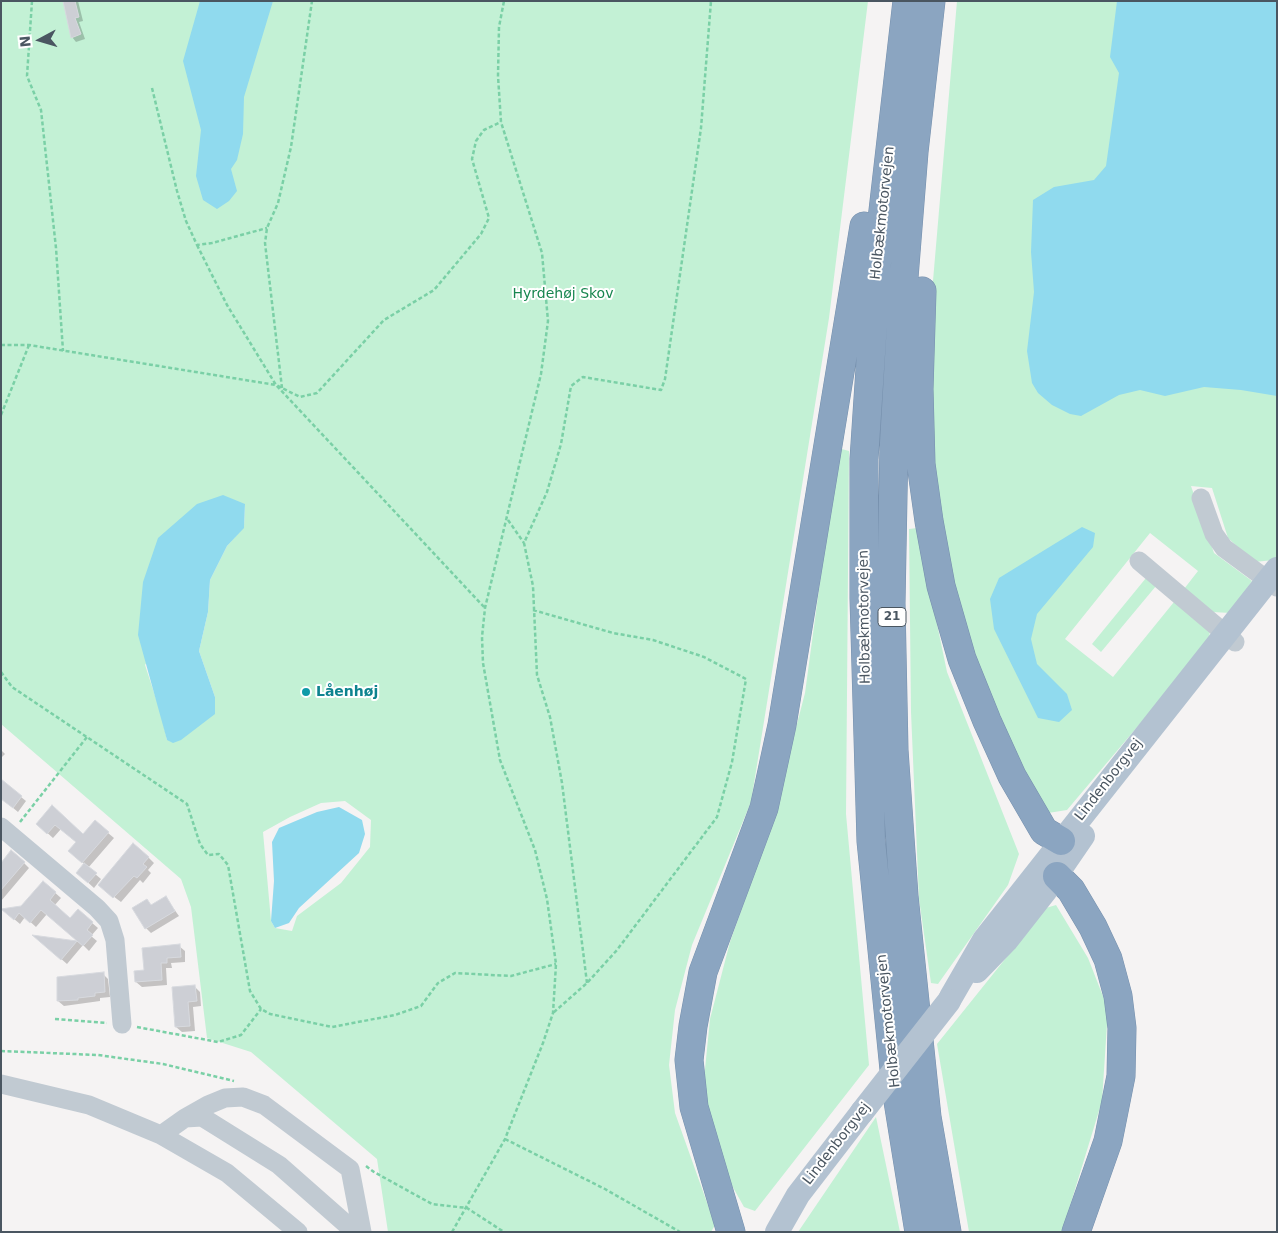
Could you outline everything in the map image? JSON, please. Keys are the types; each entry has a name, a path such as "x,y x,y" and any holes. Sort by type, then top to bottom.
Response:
{"highway":[{"name":"Holbækmotorvejen","path":"907,1 877,263 872,331 864,459 864,608 871,841 896,1089 918,1232"},
{"name":"Holbækmotorvejen","path":"931,1 914,152 903,290 894,443 891,603 894,750 904,896 928,1117 947,1232"},
{"path":"946,1 920,312 919,389 921,464 941,586 962,659 987,721 1049,858 1093,927 1108,958 1118,996 1122,1028 1121,1076 1108,1141 1076,1232"},
{"path":"731,1232 694,1107 689,1060 693,1026 703,972 766,799 782,725 878,142 900,59"}],"main road":[{"name":"Lindenborgvej","path":"950,999 984,940 1275,581"},
{"name":"Lindenborgvej","path":"777,1232 798,1196 950,999 1006,941 1049,858 1082,836 1230,638"},
{"name":"Lindenborgvej","path":"762,1232 798,1196"}],"street":[{"path":"1201,498 1214,534 1224,548 1275,581"},
{"path":"1139,562 1230,638"},
{"path":"6,831 97,908 109,921 115,940 122,1024"},
{"path":"1,1084 89,1105 161,1135 227,1173 298,1232"},
{"path":"161,1135 208,1104 225,1098 243,1097 264,1105 350,1169 362,1232"},
{"path":"185,1118 202,1117 279,1165 355,1232"}],"path":[{"path":"32,1 27,76 41,110 56,248 63,351"},
{"path":"282,388 265,244 267,228 278,203 291,147 312,1"},
{"path":"452,1232 505,1139 553,1013 556,964 547,899 535,850 500,760 483,663 482,637 485,608 508,520 541,374 548,321 542,253 501,122 498,76 499,27 504,1"},
{"path":"524,543 547,492 561,444 571,386 583,377 661,390 665,379 701,128 711,1"},
{"path":"152,88 176,191 186,221 227,305 276,384 485,608"},
{"path":"1,345 30,346 276,384 300,397 317,393 384,320 434,290 481,234 489,218 472,159 476,141 484,130 501,122"},
{"path":"197,244 212,243 267,228"},
{"path":"1,415 30,346"},
{"path":"508,520 524,543 533,586 536,675 550,718 562,783 587,983"},
{"path":"533,610 613,633 653,640 704,657 746,679 732,762 717,817 617,950 587,983 553,1013"},
{"path":"1,672 12,687 187,804 200,844 208,854 219,854 228,865 250,991 261,1010 270,1014 332,1027 395,1014 421,1006 438,983 455,973 511,976 556,964"},
{"path":"6,831 87,737"},
{"path":"55,1019 122,1024 218,1042 241,1035 261,1010"},
{"path":"505,1139 605,1189 680,1232"},
{"path":"467,1208 504,1232"}],"green space":[{"name":"Hyrdehøj Skov","path":"1,1 868,1 829,318 751,802 692,945 675,1010 669,1065 675,1113 715,1225 711,1232 388,1232 377,1159 251,1052 207,1038 191,907 181,879 1,724","holes":["245,504 244,527 227,546 210,580 208,612 199,651 215,697 167,740 161,714 145,665","345,801 371,820 370,847 341,883 297,916 292,931 275,928 271,921 263,832 321,803"]},
{"path":"957,1 1277,1 1277,556 1274,560 1254,562 1228,538 1212,488 1191,486 1214,553 1252,581 1231,613 1212,612 1184,589 1198,571 1150,533 1065,639 1113,677 1174,602 1210,628 1209,642 1067,810 1048,813 1034,800 970,653 951,584 928,429 931,304"},
{"path":"838,448 849,451 846,814 869,1065 755,1211 744,1207 730,1182 703,1089 710,1019 730,942 770,828 805,693"},
{"path":"917,528 947,672 1019,854 1008,885 938,984 931,983 919,899 911,712 909,529"},
{"path":"1146,578 1156,586 1101,652 1092,644"},
{"path":"1056,905 1088,958 1108,1009 1102,1101 1062,1232 969,1232 937,1044 1046,908"},
{"path":"876,1117 900,1232 798,1232"}],"water":[{"path":"200,1 273,1 244,97 243,134 237,160 231,169 237,191 229,201 217,209 203,200 196,176 201,130 183,61"},
{"path":"1117,1 1277,1 1277,396 1241,390 1204,387 1165,396 1140,390 1119,395 1081,416 1070,414 1052,405 1038,393 1032,383 1027,351 1034,292 1031,252 1033,200 1054,187 1094,180 1106,166 1119,73 1110,57"},
{"path":"223,495 245,504 244,528 227,546 210,580 208,612 199,651 215,697 215,714 181,740 173,743 167,740 138,635 143,582 158,538 197,504"},
{"path":"1082,527 1095,533 1093,547 1037,614 1031,639 1037,664 1067,694 1072,710 1059,722 1038,718 994,629 990,599 999,578"},
{"path":"339,807 362,820 365,834 359,853 299,908 289,923 275,928 271,921 274,881 272,842 279,828 317,812"}],"building":[{"path":"63,1 75,1 79,17 75,18 81,34 71,38"},
{"path":"1,779 22,796 13,808 1,799"},
{"path":"52,805 83,834 95,820 109,832 82,863 68,851 76,842 55,825 47,834 36,824"},
{"path":"133,843 149,857 143,864 147,867 137,878 134,876 113,898 98,885"},
{"path":"11,850 25,862 1,890 1,863"},
{"path":"84,863 97,873 88,883 76,873"},
{"path":"43,881 56,892 50,900 70,918 78,909 93,922 87,930 93,935 83,946 41,910 30,923 19,913 14,920 1,909 21,906"},
{"path":"166,896 175,911 145,929 132,908 147,899 151,905"},
{"path":"32,935 77,941 61,960"},
{"path":"180,944 181,957 167,958 167,963 161,963 162,980 135,982 134,971 144,970 142,948"},
{"path":"104,972 105,992 95,993 95,996 78,998 78,1000 57,1001 57,977"},
{"path":"195,985 197,1001 188,1002 190,1026 175,1027 172,987"}],"place":[{"name":"Låenhøj","path":"306,692"}]}
